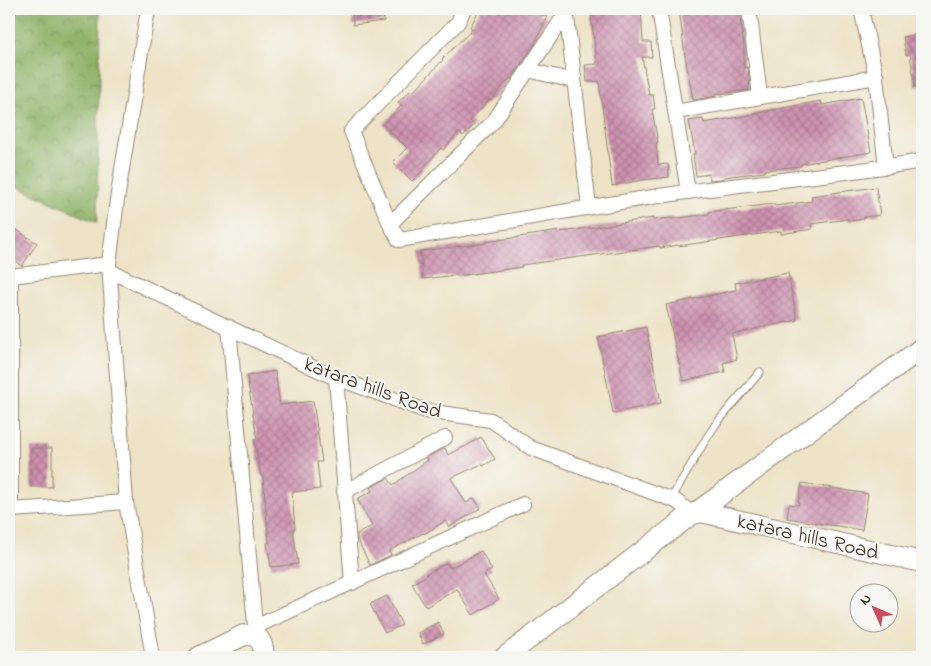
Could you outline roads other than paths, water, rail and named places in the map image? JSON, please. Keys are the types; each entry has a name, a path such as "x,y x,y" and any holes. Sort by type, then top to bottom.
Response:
{"main road":[{"path":"510,656 684,507 922,348"},
{"name":"katara hills Road","path":"684,507 922,562"},
{"path":"199,657 244,635 256,632 263,646 264,657"}],"street":[{"path":"148,9 117,200 110,268 126,502 153,657"},
{"path":"464,9 458,22 351,130 390,224 399,240 688,192 922,161"},
{"path":"659,9 688,192"},
{"path":"749,9 760,96"},
{"path":"861,9 876,77 886,167"},
{"path":"390,224 494,121 566,11"},
{"path":"566,11 589,207"},
{"path":"528,70 574,81"},
{"path":"675,112 876,77"},
{"path":"110,268 10,276 10,511 126,502"},
{"name":"katara hills Road","path":"110,268 336,378 426,411 490,420 530,448 684,507"},
{"path":"229,327 256,632 352,583 523,504"},
{"path":"336,378 352,583"},
{"path":"344,492 445,438"}],"lane":[{"path":"684,507 706,439 716,424 760,372"}]}
